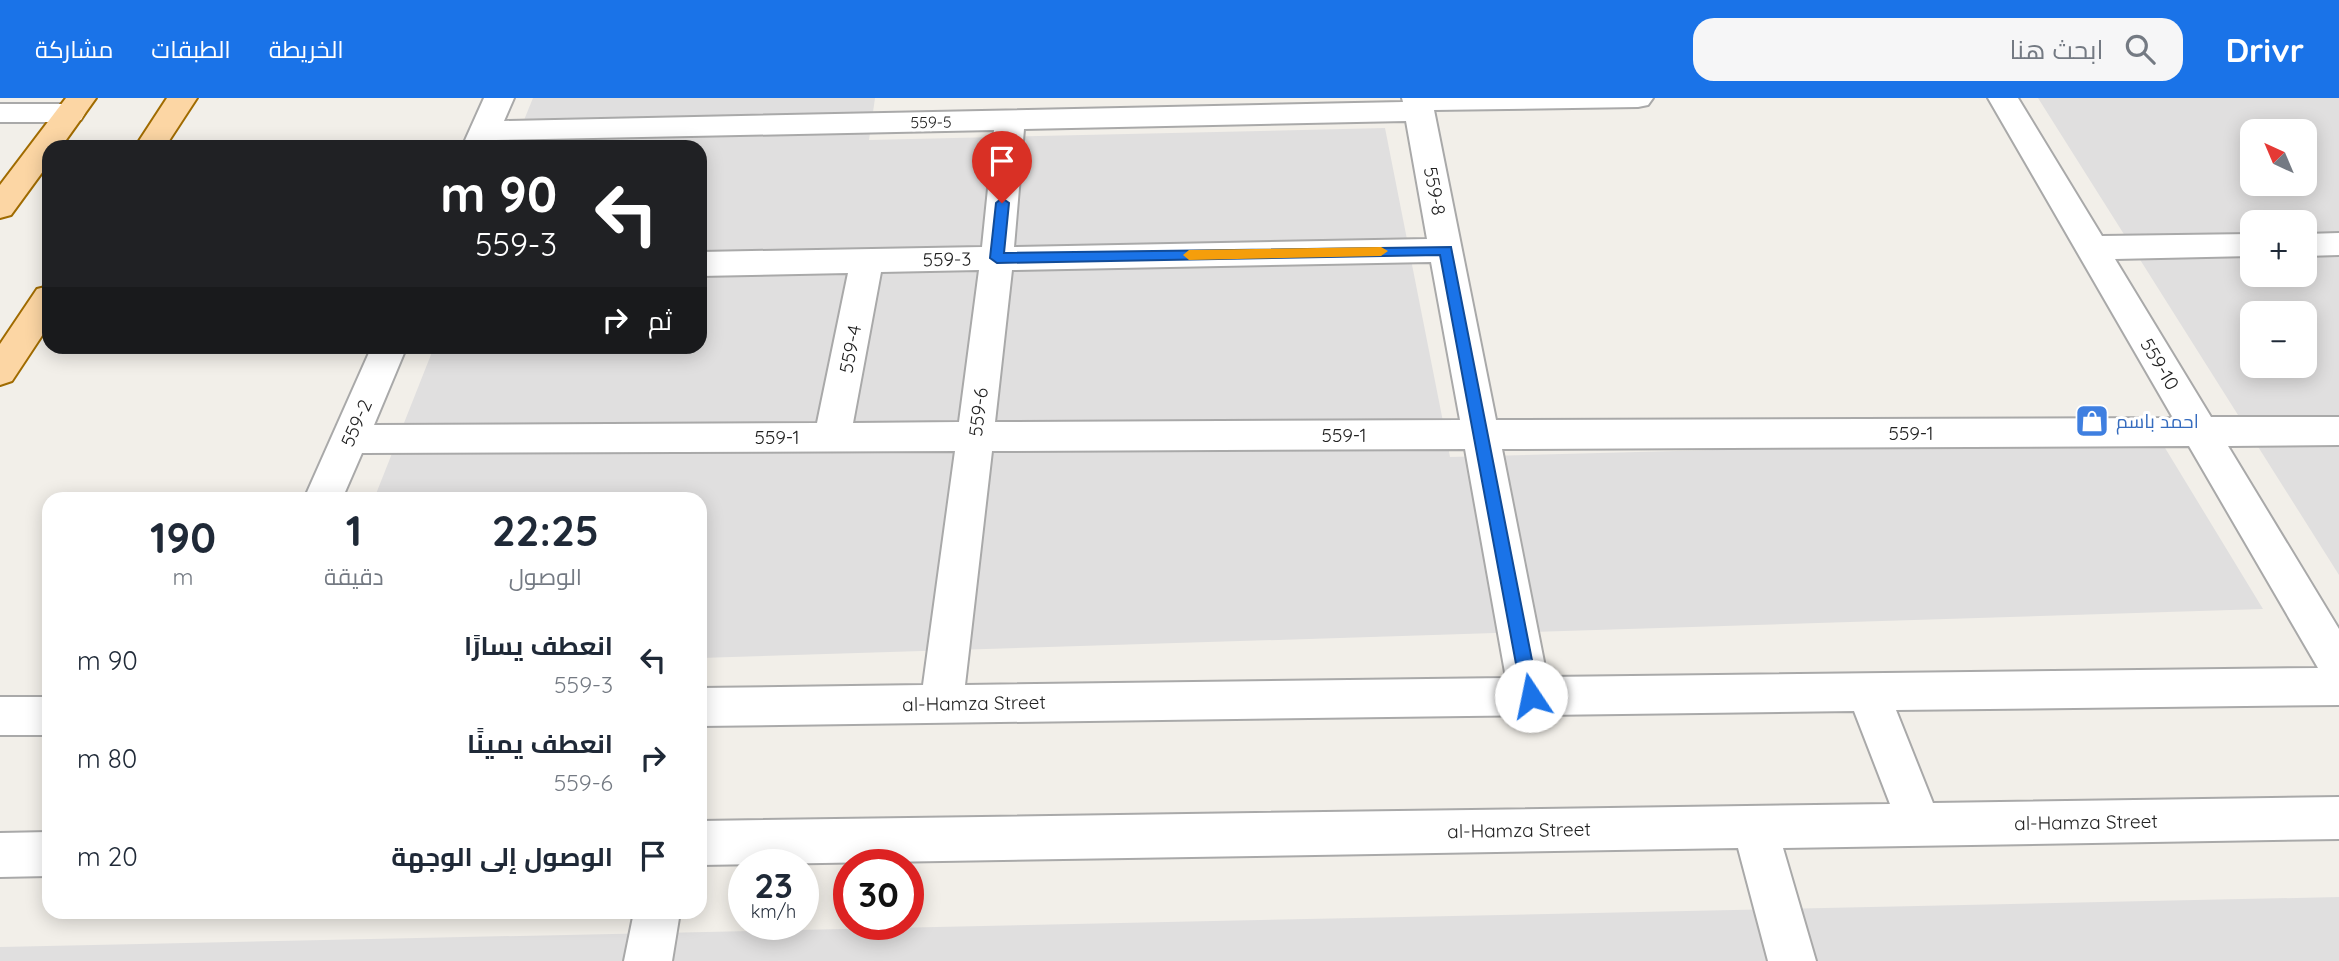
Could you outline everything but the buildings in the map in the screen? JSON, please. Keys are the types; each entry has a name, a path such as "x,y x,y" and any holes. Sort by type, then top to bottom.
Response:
{"main road":[{"path":"155,140 183,98"},
{"path":"49,140 75,105"},
{"path":"0,207 42,150"},
{"path":"0,372 42,309"}],"street":[{"path":"481,139 499,98"},
{"name":"559-5","path":"481,139 896,110 1010,120 1418,103 1638,98"},
{"name":"559-10","path":"2003,98 2339,666"},
{"name":"559-8","path":"1418,103 1531,696"},
{"path":"0,113 75,105"},
{"name":"559-6","path":"942,704 997,258 1010,120"},
{"path":"2317,245 2339,244"},
{"path":"2092,248 2240,246"},
{"name":"559-3","path":"707,264 1446,250"},
{"name":"559-4","path":"832,437 867,261"},
{"name":"559-2","path":"326,492 386,354"},
{"name":"559-1","path":"349,439 2339,431"},
{"name":"al-Hamza Street","path":"707,707 2339,686"},
{"path":"1868,692 1920,825"},
{"path":"0,716 42,716"},
{"name":"al-Hamza Street","path":"707,843 2339,818"},
{"path":"1755,827 1792,961"},
{"path":"0,855 42,854"},
{"path":"648,961 656,919"}],"shaded area":[{"path":"533,98 875,98 869,140 1385,128 1450,457 2159,438 2263,609 707,658 707,492 377,492 431,354 707,354 707,140 516,140"},
{"path":"2038,98 2339,98 2339,575"},
{"path":"2339,897 2339,961 0,961 0,947 728,931 728,940 819,940 819,929 833,929 833,940 924,940 924,927"}],"slow traffic":[{"path":"1189,255 1381,251"}],"place":[{"name":"احمد باسم","path":"2092,421"}],"route":[{"path":"1002,203 997,258 1446,250 1531,696"}]}
